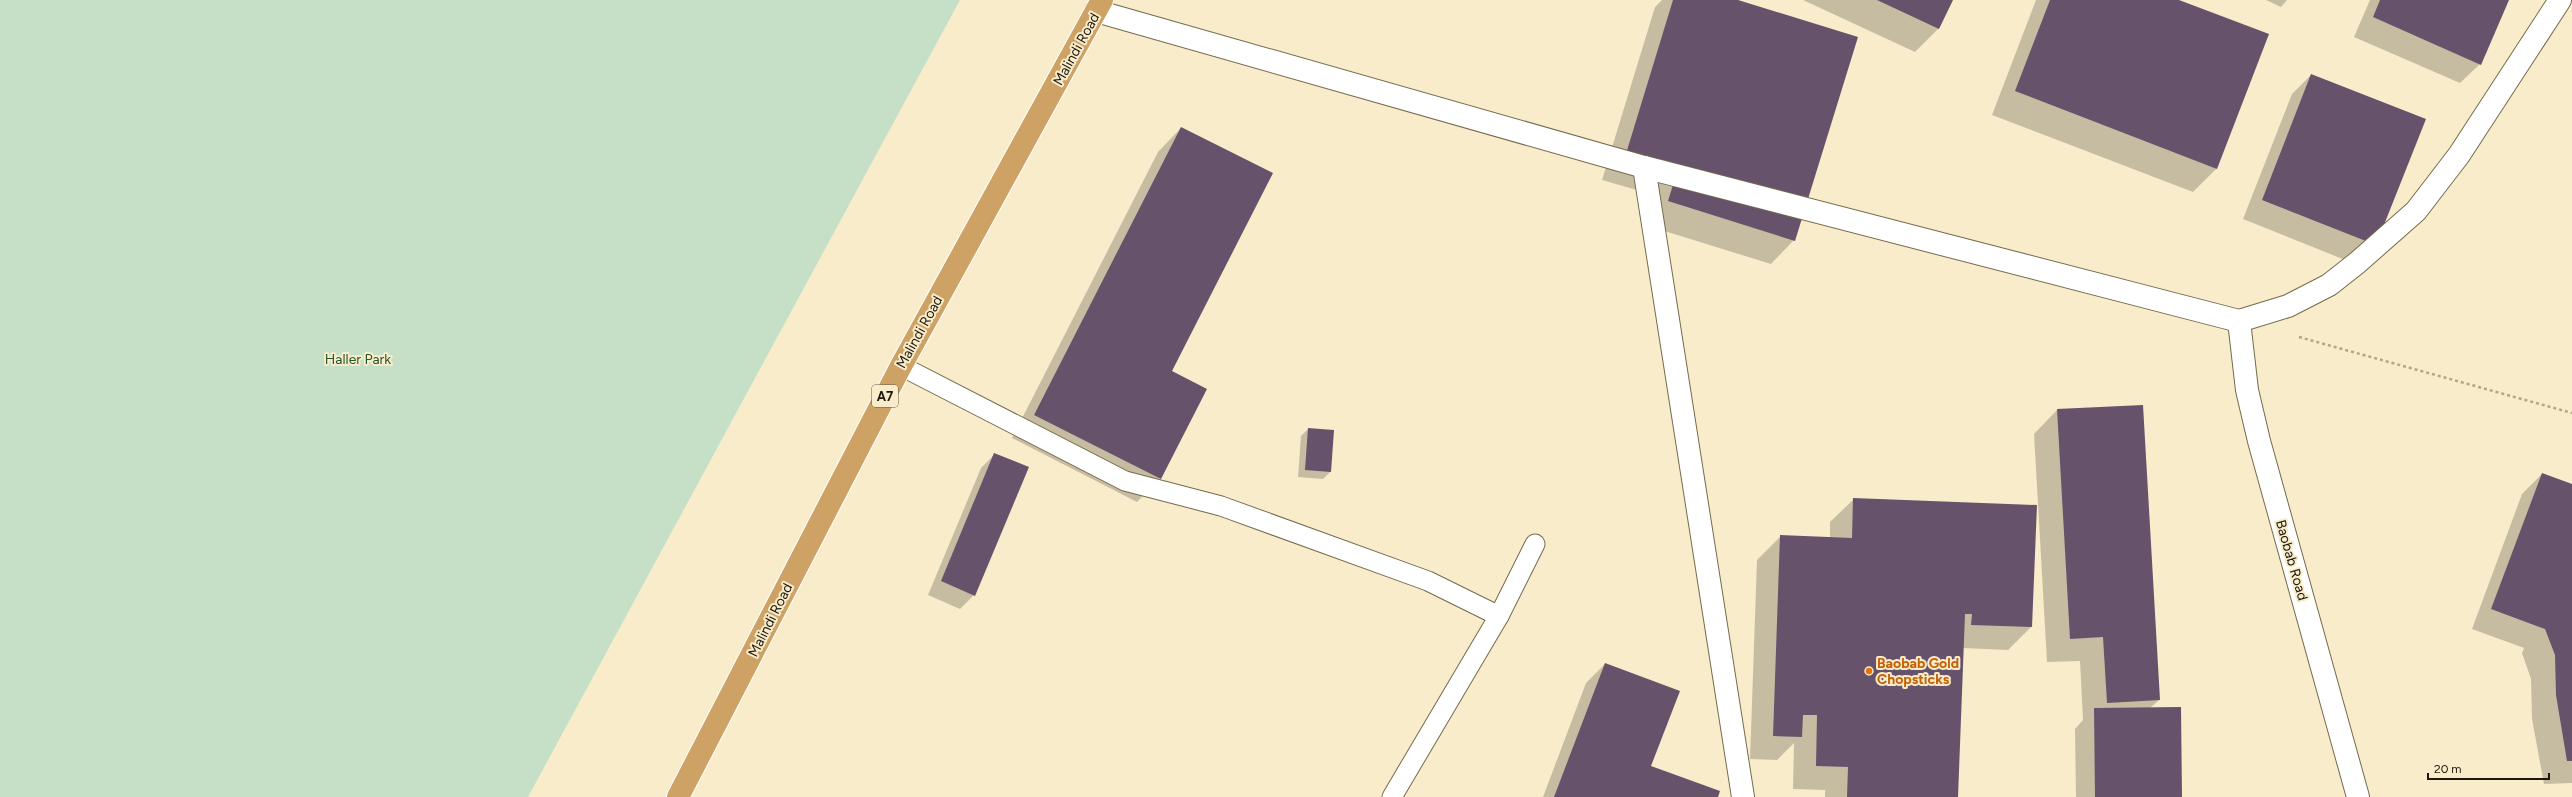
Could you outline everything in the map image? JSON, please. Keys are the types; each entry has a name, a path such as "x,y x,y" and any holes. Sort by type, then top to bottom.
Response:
{"highway":[{"name":"Malindi Road","path":"678,797 901,366 1099,6"}],"street":[{"path":"1099,6 1644,168 2239,321 2288,306 2329,285 2357,264 2416,211 2459,155 2560,0"},
{"path":"1644,168 1743,797"},
{"name":"Baobab Road","path":"2239,321 2247,390 2259,441 2358,797"}],"lane":[{"path":"901,366 1125,480 1229,509 1428,581 1500,616"},
{"path":"1392,797 1500,616 1535,544"}],"path":[{"path":"2292,335 2572,413"}],"green space":[{"name":"Haller Park","path":"0,0 960,0 528,797 0,797"}],"building":[{"path":"1673,0 1738,0 1858,37 1795,241 1668,201 1677,172 1625,157"},
{"path":"1877,0 1953,0 1939,29"},
{"path":"2050,0 2179,0 2269,34 2217,169 2015,91"},
{"path":"2380,0 2509,0 2481,65 2373,17"},
{"path":"2311,74 2426,119 2376,245 2262,200"},
{"path":"1181,127 1273,173 1172,371 1207,389 1161,479 1034,415"},
{"path":"2143,405 2160,700 2107,703 2103,637 2070,639 2057,409"},
{"path":"1308,428 1334,430 1331,472 1305,470"},
{"path":"994,453 1029,467 975,596 941,581"},
{"path":"2542,473 2572,484 2572,761 2567,761 2556,695 2555,655 2545,629 2491,609"},
{"name":"Baobab Gold Chopsticks","path":"1853,498 2037,505 2032,627 1971,625 1972,614 1965,614 1958,797 1847,797 1848,767 1816,766 1817,715 1803,715 1802,737 1773,736 1780,535 1852,538"},
{"path":"1605,663 1680,691 1651,766 1720,791 1718,797 1554,797"},
{"path":"2181,707 2182,797 2095,797 2094,708"}],"place":[{"name":"Baobab Gold Chopsticks","path":"1869,671"}]}
